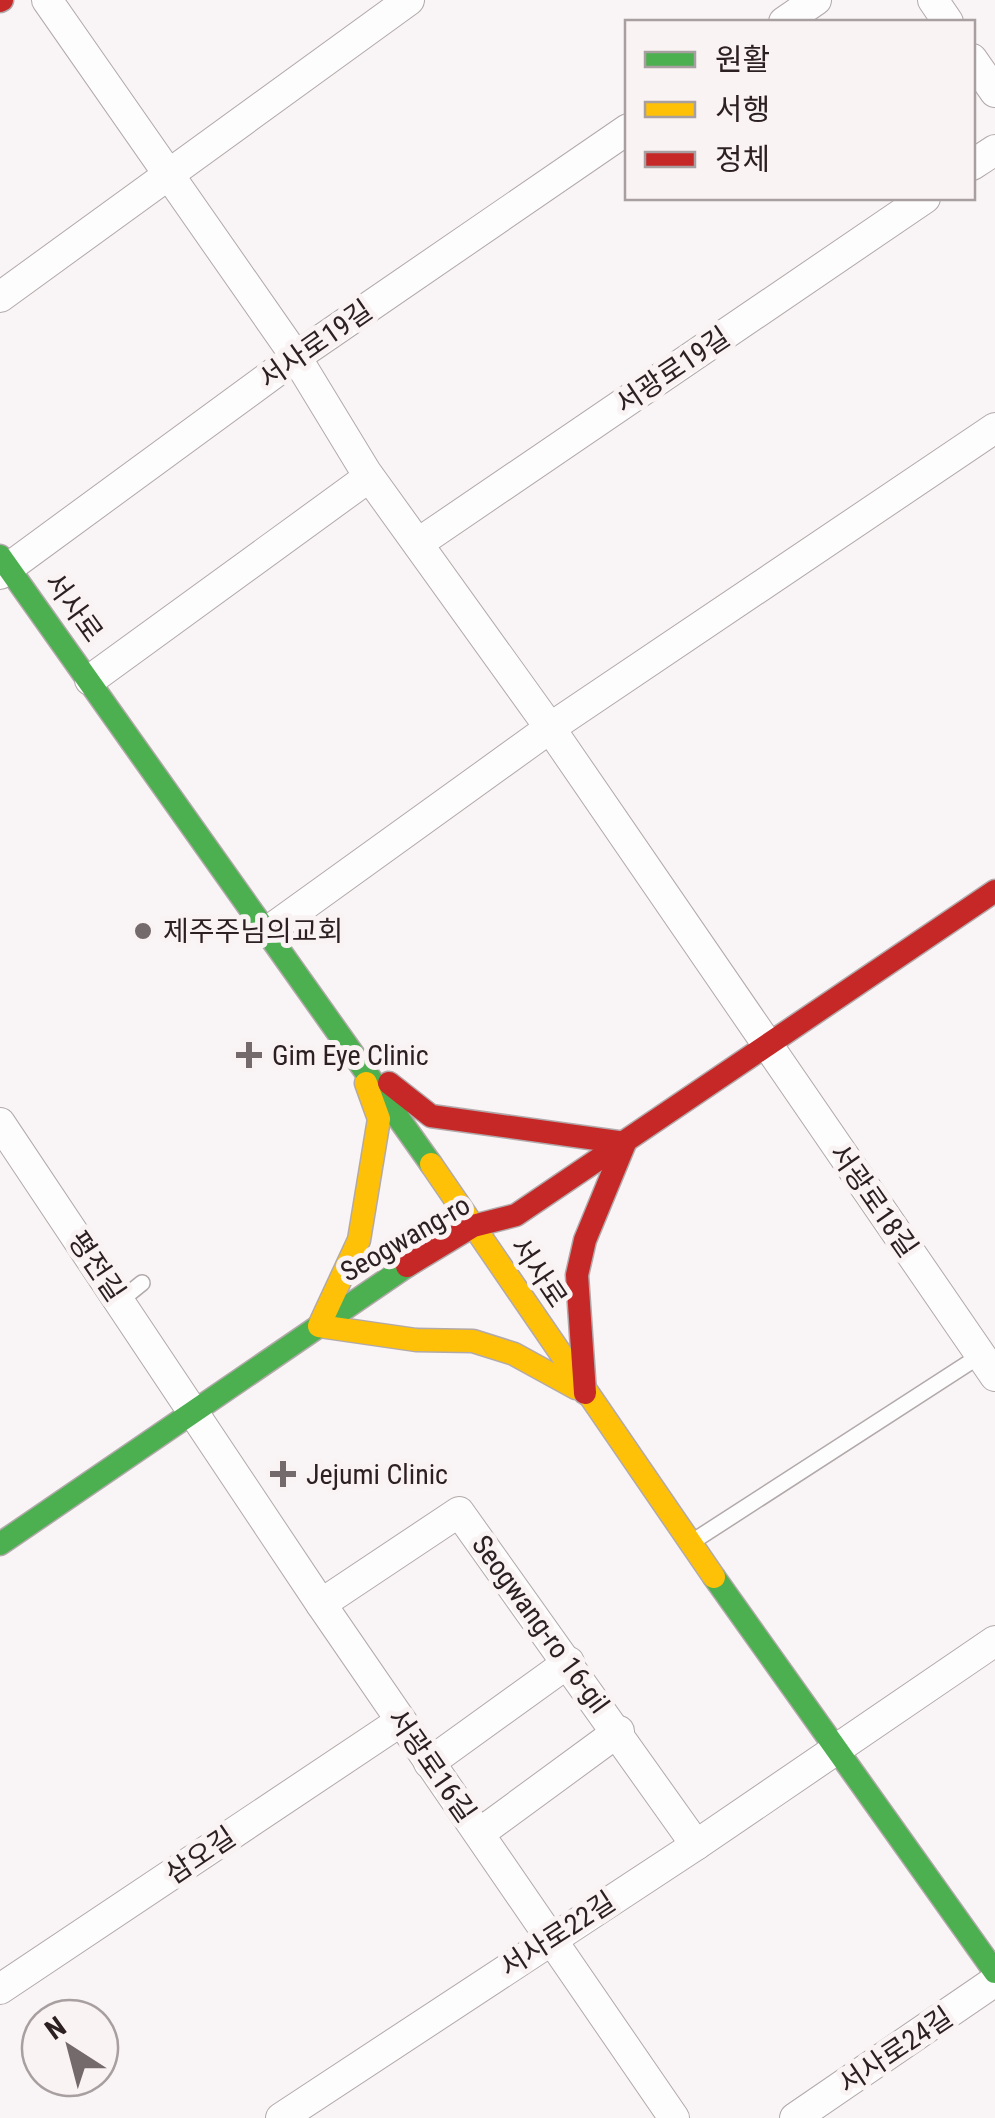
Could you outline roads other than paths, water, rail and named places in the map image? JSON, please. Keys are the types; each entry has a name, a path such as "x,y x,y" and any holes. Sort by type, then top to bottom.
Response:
{"main road":[{"name":"서사로","path":"3,566 90,680 358,1058 833,1750 995,1972"},
{"name":"Seogwang-ro","path":"0,1544 472,1226 516,1214 625,1143 995,891"},
{"path":"358,1058 431,1116 625,1143 620,1168 598,1206 577,1274 585,1393"},
{"path":"358,1058 379,1120 359,1242 320,1326 416,1340 473,1341 514,1354 585,1393"}],"street":[{"path":"47,0 296,356 369,477 420,542 767,1046"},
{"path":"0,296 409,0"},
{"path":"787,20 816,0"},
{"path":"975,62 995,92"},
{"name":"서사로19길","path":"3,566 296,356 625,132"},
{"name":"서광로19길","path":"420,542 922,200"},
{"path":"267,932 550,728 995,428"},
{"path":"90,680 369,477"},
{"name":"서광로18길","path":"767,1046 990,1359"},
{"name":"평전길","path":"3,1132 131,1291 194,1410"},
{"name":"서광로16길","path":"194,1410 400,1721 674,2118"},
{"name":"Seogwang-ro 16-gil","path":"322,1604 459,1512 619,1731 480,1833"},
{"name":"서사로22길","path":"281,2118 548,1938 696,1845 995,1641"},
{"path":"429,1763 569,1662"},
{"name":"삼오길","path":"0,1989 400,1721"},
{"path":"619,1731 696,1845"},
{"name":"서사로24길","path":"795,2118 995,1981"}],"lane":[{"path":"690,1543 990,1359"}],"place":[{"name":"제주주님의교회","path":"143,931"},
{"name":"Gim Eye Clinic","path":"249,1055"},
{"name":"Jejumi Clinic","path":"283,1474"}]}
